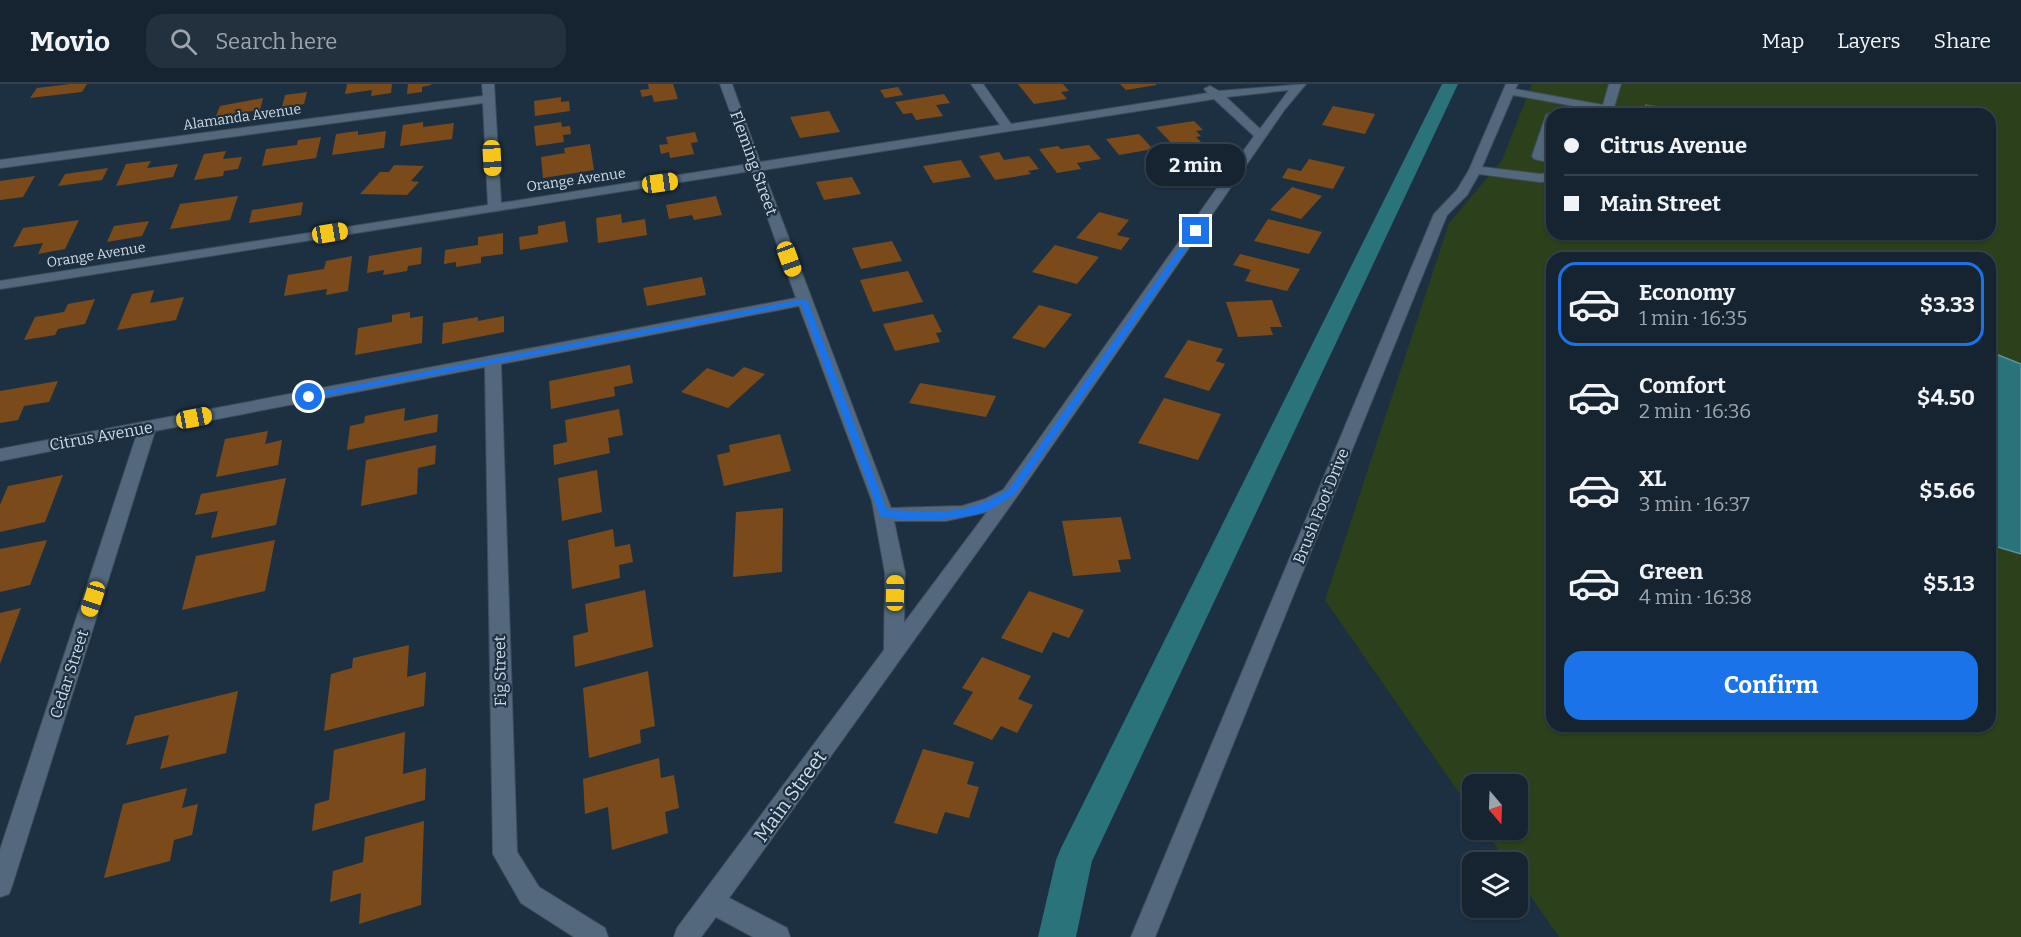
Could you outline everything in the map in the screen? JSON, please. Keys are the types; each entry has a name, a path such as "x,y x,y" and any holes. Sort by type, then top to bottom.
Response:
{"street":[{"path":"488,84 495,207"},
{"name":"Fleming Street","path":"726,84 804,302 881,501 895,573 894,655"},
{"path":"976,84 1008,128"},
{"path":"1204,84 1262,137"},
{"path":"1607,108 1615,84"},
{"path":"883,513 937,515 976,511 992,505 1012,492 1281,107 1300,85"},
{"name":"Orange Avenue","path":"0,285 1216,94 1300,85"},
{"path":"1510,87 1560,96 1597,108"},
{"name":"Brush Foot Drive","path":"1143,937 1441,214 1462,192 1475,170 1510,87"},
{"path":"1556,108 1560,96"},
{"name":"Alamanda Avenue","path":"0,164 489,99"},
{"path":"1546,134 1538,156 1546,158"},
{"path":"1475,170 1546,178"},
{"name":"Citrus Avenue","path":"0,454 804,302"},
{"name":"Fig Street","path":"493,362 505,854 530,895 596,937"},
{"name":"Cedar Street","path":"0,886 148,427"},
{"name":"Main Street","path":"686,937 1012,492"},
{"path":"712,902 778,937"}],"shaded area":[{"path":"1532,84 2021,84 2021,937 1559,937 1528,892 1528,852 1500,852 1492,840 1528,840 1528,774 1462,774 1462,797 1325,600 1449,223 1502,160"},
{"path":"1996,354 2021,364 2021,554 1996,546"}],"building":[{"path":"87,84 82,92 30,98 37,88"},
{"path":"347,84 392,84 391,93 371,96 372,90 345,94"},
{"path":"408,84 431,85 422,87 422,92 407,94"},
{"path":"648,84 673,84 678,99 654,102 652,95 642,97 640,90 649,89"},
{"path":"1018,84 1063,84 1069,91 1061,92 1067,99 1034,104"},
{"path":"1120,84 1156,84 1156,85 1126,90"},
{"path":"898,87 903,95 885,98 880,90"},
{"path":"307,92 304,104 282,107 285,95"},
{"path":"944,94 950,103 936,105 943,116 916,120 912,113 903,114 895,102"},
{"path":"561,97 561,102 569,101 570,111 535,116 534,101"},
{"path":"263,98 260,110 216,116 220,106"},
{"path":"1645,104 1669,108 1644,108"},
{"path":"1333,106 1375,114 1365,134 1322,125"},
{"path":"829,111 840,132 800,138 790,117"},
{"path":"1194,121 1203,130 1196,131 1201,136 1196,137 1202,143 1176,148 1156,127"},
{"path":"423,122 423,127 454,123 452,139 400,146 403,125"},
{"path":"561,122 562,127 570,126 571,134 563,135 564,142 536,146 534,126"},
{"path":"358,131 358,135 386,131 384,148 332,155 336,134"},
{"path":"695,132 698,142 691,143 694,154 670,158 669,152 661,154 659,145 668,144 666,137"},
{"path":"1139,134 1153,149 1119,155 1106,139"},
{"path":"321,137 316,158 262,166 266,149 297,145 298,140"},
{"path":"590,144 594,170 543,178 541,157 565,153 564,148"},
{"path":"1089,145 1101,159 1077,163 1081,169 1057,173 1039,149 1058,146 1061,149"},
{"path":"226,151 223,159 242,157 238,169 224,171 223,176 194,180 204,154"},
{"path":"999,152 1004,160 1029,156 1039,169 1028,171 1031,174 995,180 979,156"},
{"path":"1309,159 1345,167 1333,189 1282,178 1288,168 1301,171"},
{"path":"961,160 971,177 933,183 923,166"},
{"path":"151,161 147,168 178,164 173,177 116,186 126,164"},
{"path":"394,165 424,166 411,181 419,182 407,195 360,194 380,172 389,172"},
{"path":"108,168 102,180 58,186 65,174"},
{"path":"35,176 23,197 0,200 0,181"},
{"path":"852,177 861,194 824,200 816,182"},
{"path":"1292,187 1322,196 1301,219 1270,210"},
{"path":"238,196 230,220 170,229 180,204"},
{"path":"716,196 722,215 694,220 692,215 669,219 666,205"},
{"path":"303,202 301,215 249,223 252,210"},
{"path":"1099,212 1129,220 1117,235 1130,238 1121,250 1076,238"},
{"path":"621,214 622,223 645,219 647,235 598,243 596,218"},
{"path":"1268,219 1322,232 1309,254 1254,241"},
{"path":"79,220 65,249 38,254 43,243 13,247 23,228"},
{"path":"149,221 142,236 107,242 114,226"},
{"path":"565,221 568,242 520,250 519,237 538,234 538,226"},
{"path":"503,233 503,254 481,257 481,263 456,267 456,262 444,264 445,250 478,245 478,237"},
{"path":"892,241 902,261 861,269 852,248"},
{"path":"1055,245 1099,257 1077,284 1032,272"},
{"path":"422,247 421,264 408,266 407,271 383,275 384,270 367,273 369,256"},
{"path":"1240,254 1300,269 1287,291 1245,281 1251,270 1233,265"},
{"path":"352,256 348,291 326,295 327,289 284,296 288,275 324,269 326,261"},
{"path":"908,271 923,302 873,312 860,280"},
{"path":"702,277 706,295 647,306 643,288"},
{"path":"154,290 150,303 184,297 176,320 117,330 132,294"},
{"path":"95,299 85,324 58,329 55,335 24,340 35,317 64,312 68,304"},
{"path":"1272,300 1282,327 1270,327 1273,335 1238,337 1226,302"},
{"path":"1039,305 1072,314 1045,348 1012,338"},
{"path":"410,312 410,318 423,316 422,343 355,355 358,328 392,322 392,315"},
{"path":"933,314 942,332 936,333 940,342 895,351 883,324"},
{"path":"504,316 504,332 442,344 443,323 478,317 478,321"},
{"path":"1188,340 1223,349 1216,361 1225,364 1209,391 1164,377"},
{"path":"630,365 633,383 614,387 615,396 551,409 549,381"},
{"path":"744,367 765,374 728,408 681,392 707,368 733,377"},
{"path":"58,381 49,402 24,406 18,420 0,423 0,391"},
{"path":"920,383 996,396 986,417 909,403"},
{"path":"1164,398 1221,414 1198,460 1138,443"},
{"path":"405,408 404,421 438,414 437,432 347,450 350,426 364,423 365,416"},
{"path":"619,409 623,435 608,438 610,453 554,465 553,445 567,442 565,420"},
{"path":"268,431 265,444 282,440 278,465 216,477 225,439"},
{"path":"780,434 791,471 724,486 717,455 730,452 729,445"},
{"path":"436,445 435,464 418,468 417,494 361,506 366,460"},
{"path":"597,470 602,512 562,521 558,478"},
{"path":"63,475 45,522 0,532 0,505 8,486"},
{"path":"286,478 276,525 211,538 218,511 195,515 201,494"},
{"path":"783,508 782,572 733,577 736,512"},
{"path":"1121,517 1131,559 1118,560 1121,572 1073,576 1062,521"},
{"path":"613,529 615,547 630,544 633,562 619,565 620,578 572,589 568,540"},
{"path":"47,540 30,585 0,592 0,549"},
{"path":"275,540 265,591 182,610 196,556"},
{"path":"645,590 653,647 575,667 573,636 588,632 585,604"},
{"path":"1029,591 1084,610 1069,638 1053,632 1042,653 1001,638"},
{"path":"21,608 0,664 0,613"},
{"path":"409,645 407,677 426,672 424,706 324,731 331,674 352,668 353,658"},
{"path":"982,657 1031,676 1018,699 1033,705 1017,733 1001,726 992,740 953,724 973,692 962,688"},
{"path":"648,671 655,726 640,730 641,743 589,758 583,688"},
{"path":"238,691 226,753 160,769 169,735 126,745 135,716"},
{"path":"405,732 403,774 426,768 425,800 312,831 315,804 329,800 334,750"},
{"path":"923,749 974,762 967,784 979,787 969,818 945,812 937,834 894,823"},
{"path":"659,758 661,778 674,775 679,808 665,812 668,833 612,850 608,807 585,814 583,779"},
{"path":"187,788 182,808 198,804 192,835 174,840 170,861 104,878 123,804"},
{"path":"424,821 421,905 359,924 361,893 330,902 333,871 363,862 365,837"}],"waterway":[{"path":"1057,937 1074,860 1450,84"}],"route":[{"path":"309,397 804,302 881,501 883,513 937,515 976,511 992,505 1012,492 1196,231"}]}
